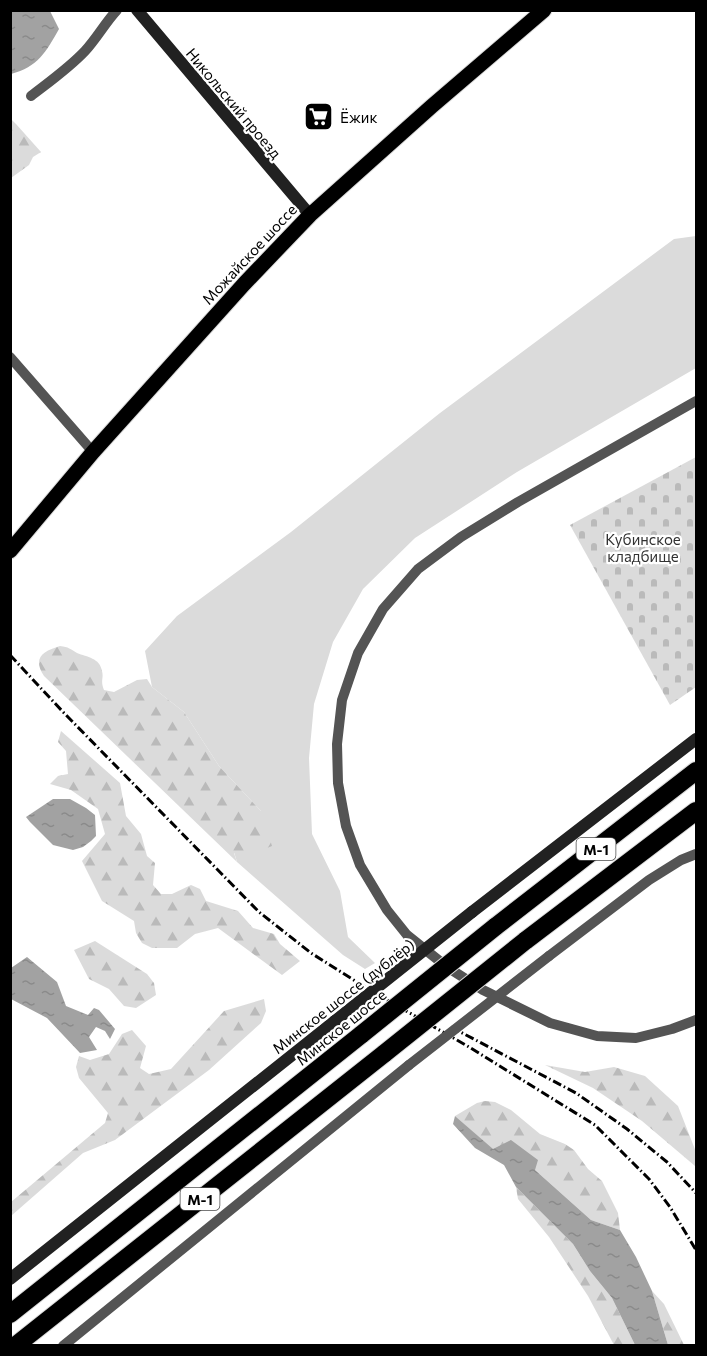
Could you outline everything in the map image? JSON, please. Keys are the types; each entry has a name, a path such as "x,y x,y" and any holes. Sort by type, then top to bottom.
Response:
{"highway":[{"name":"Минское шоссе","path":"10,1314 495,927 696,771"},
{"name":"М-1","path":"15,1346 525,941 696,811"}],"main road":[{"name":"Никольский проезд","path":"137,10 310,215"},
{"name":"Можайское шоссе","path":"10,551 93,452 244,284 310,215 544,10"},
{"name":"Минское шоссе (дублёр)","path":"10,1279 472,912 696,739"}],"street":[{"path":"31,96 92,44 117,10"},
{"path":"10,357 93,452"},
{"path":"696,400 509,507 461,537 418,569 383,609 357,653 342,700 337,744 338,783 346,826 360,865 387,910 407,935 447,967 483,990 550,1023 597,1036 636,1038 696,1020"},
{"path":"63,1346 409,1065 549,956 649,880 681,860 696,854"}],"green space":[{"path":"11,119 41,152 33,157 29,165 11,178"},
{"path":"696,236 696,368 517,472 415,538 363,589 333,642 314,704 309,758 312,834 340,891 348,937 375,963 365,969 343,955 237,862 234,852 261,811 219,766 184,712 152,687 145,651 177,616 291,532 440,413 674,239"},
{"name":"Кубинское кладбище","path":"696,457 696,687 670,705 570,525"},
{"path":"60,646 99,663 104,690 114,692 137,680 147,679 152,687 184,712 219,766 261,811 272,846 250,855 234,853 237,862 44,676 39,664 41,656"},
{"path":"61,731 120,783 126,816 141,834 147,856 155,863 153,885 161,894 172,894 191,885 200,889 206,901 238,911 253,928 274,934 280,944 300,961 282,975 218,928 195,934 177,948 152,948 142,943 136,933 134,921 102,901 82,861 105,834 98,809 71,790 50,784 58,776 68,774 66,751 58,742"},
{"path":"95,941 147,974 154,983 156,995 136,1008 124,1006 109,989 89,979 74,950"},
{"path":"264,999 266,1011 261,1023 209,1070 115,1140 83,1153 11,1216 11,1202 105,1123 108,1113 79,1078 76,1067 79,1056 90,1060 109,1054 122,1034 132,1030 146,1046 140,1068 149,1074 171,1069 224,1011"},
{"path":"545,1065 585,1072 614,1067 645,1076 678,1106 696,1152 695,1166 642,1121 593,1088"},
{"path":"485,1101 495,1102 511,1110 540,1134 574,1150 588,1169 602,1181 618,1213 620,1230 591,1220 535,1170 493,1150 455,1116"},
{"path":"516,1187 573,1244 590,1271 612,1298 635,1345 614,1345 588,1296 549,1237 518,1199"},
{"path":"652,1291 664,1304 684,1345 668,1345"}],"water":[{"path":"11,10 50,11 59,29 50,45 35,63 11,74"},
{"path":"53,799 70,799 95,815 96,836 83,847 73,850 53,845 26,817"},
{"path":"27,957 57,982 66,1006 88,1015 94,1008 99,1010 115,1029 110,1039 105,1031 96,1027 89,1037 97,1050 80,1053 47,1018 11,999 11,968"},
{"path":"455,1116 493,1149 511,1140 538,1160 535,1170 591,1220 620,1230 652,1291 668,1345 635,1345 612,1298 590,1271 573,1244 516,1187 504,1165 475,1148 453,1124"}],"railway":[{"path":"10,655 259,912 311,953 595,1125 649,1179 670,1207 696,1250"},
{"path":"451,1027 576,1093 627,1129 667,1162 696,1193"}],"place":[{"name":"Ёжик","path":"319,117"}]}
